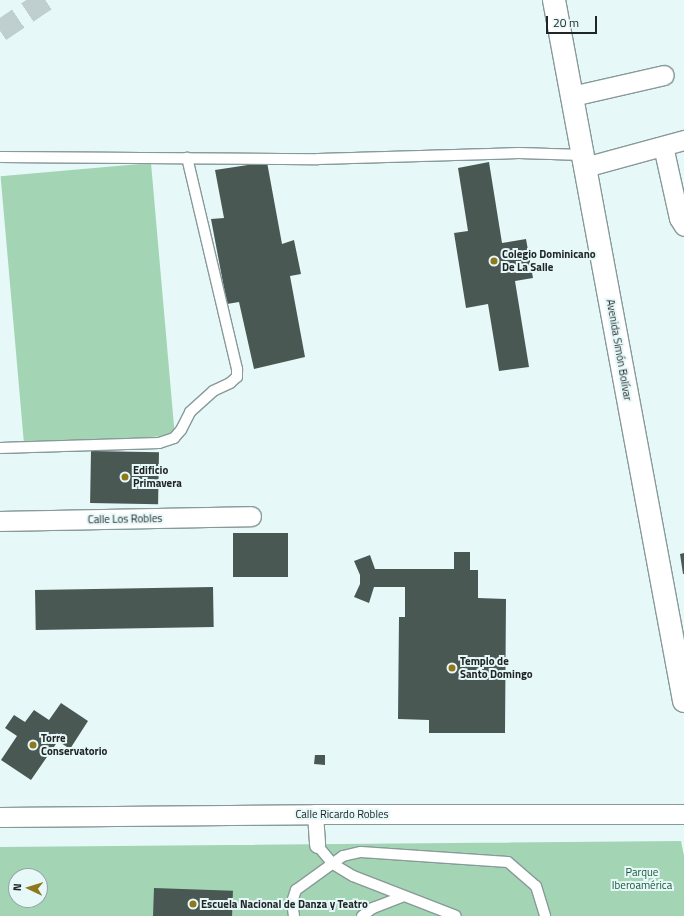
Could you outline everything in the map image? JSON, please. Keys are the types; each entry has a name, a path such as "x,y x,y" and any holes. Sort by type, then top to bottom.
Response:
{"main road":[{"name":"Avenida Simón Bolívar","path":"554,0 684,701"}],"street":[{"path":"572,96 664,75"},
{"path":"584,161 663,146 684,140"},
{"path":"663,146 679,218 684,226"},
{"name":"Calle Los Robles","path":"0,521 251,516"},
{"path":"315,814 317,845"},
{"name":"Calle Ricardo Robles","path":"0,817 315,814 684,814"}],"lane":[{"path":"0,157 318,159 519,153 584,161"},
{"path":"0,448 159,443 174,438 190,412 213,391 230,383 237,377 235,361 188,158"},
{"path":"317,845 333,864 353,876 402,897 456,916"},
{"path":"294,916 292,902 296,890 344,856 361,852 508,862 536,886 545,916"},
{"path":"362,916 373,908 402,897"}],"green space":[{"path":"151,163 175,435 24,448 1,176"},
{"name":"Parque Iberoamérica","path":"681,841 684,856 684,916 0,916 0,847"}],"building":[{"path":"267,162 282,244 294,240 301,274 290,276 305,357 254,369 239,302 227,304 211,219 224,218 215,170"},
{"name":"Colegio Dominicano De La Salle","path":"489,162 502,243 526,239 533,278 515,281 529,367 499,371 488,304 466,308 454,233 468,231 458,168"},
{"name":"Edificio Primavera","path":"91,451 159,452 158,504 90,503"},
{"path":"233,533 288,533 288,577 233,577"},
{"name":"Templo de Santo Domingo","path":"454,552 470,552 470,570 478,570 478,598 506,599 505,733 429,733 429,720 398,719 399,617 405,617 405,587 374,587 369,603 354,597 360,584 360,575 354,561 370,555 375,569 454,569"},
{"path":"684,553 684,574 683,574 680,554"},
{"path":"213,587 214,627 36,630 35,590"},
{"name":"Torre Conservatorio","path":"61,703 88,721 70,749 58,741 31,780 1,760 17,736 5,728 14,715 25,722 34,710 49,720"},
{"path":"315,755 325,755 325,765 314,764"},
{"name":"Escuela Nacional de Danza y Teatro","path":"154,888 233,891 232,916 153,916"}],"tunnel":[{"path":"0,31 46,0"}],"place":[{"name":"Colegio Dominicano De La Salle","path":"494,261"},
{"name":"Edificio Primavera","path":"125,477"},
{"name":"Templo de Santo Domingo","path":"452,668"},
{"name":"Torre Conservatorio","path":"33,745"},
{"name":"Escuela Nacional de Danza y Teatro","path":"193,904"}]}
